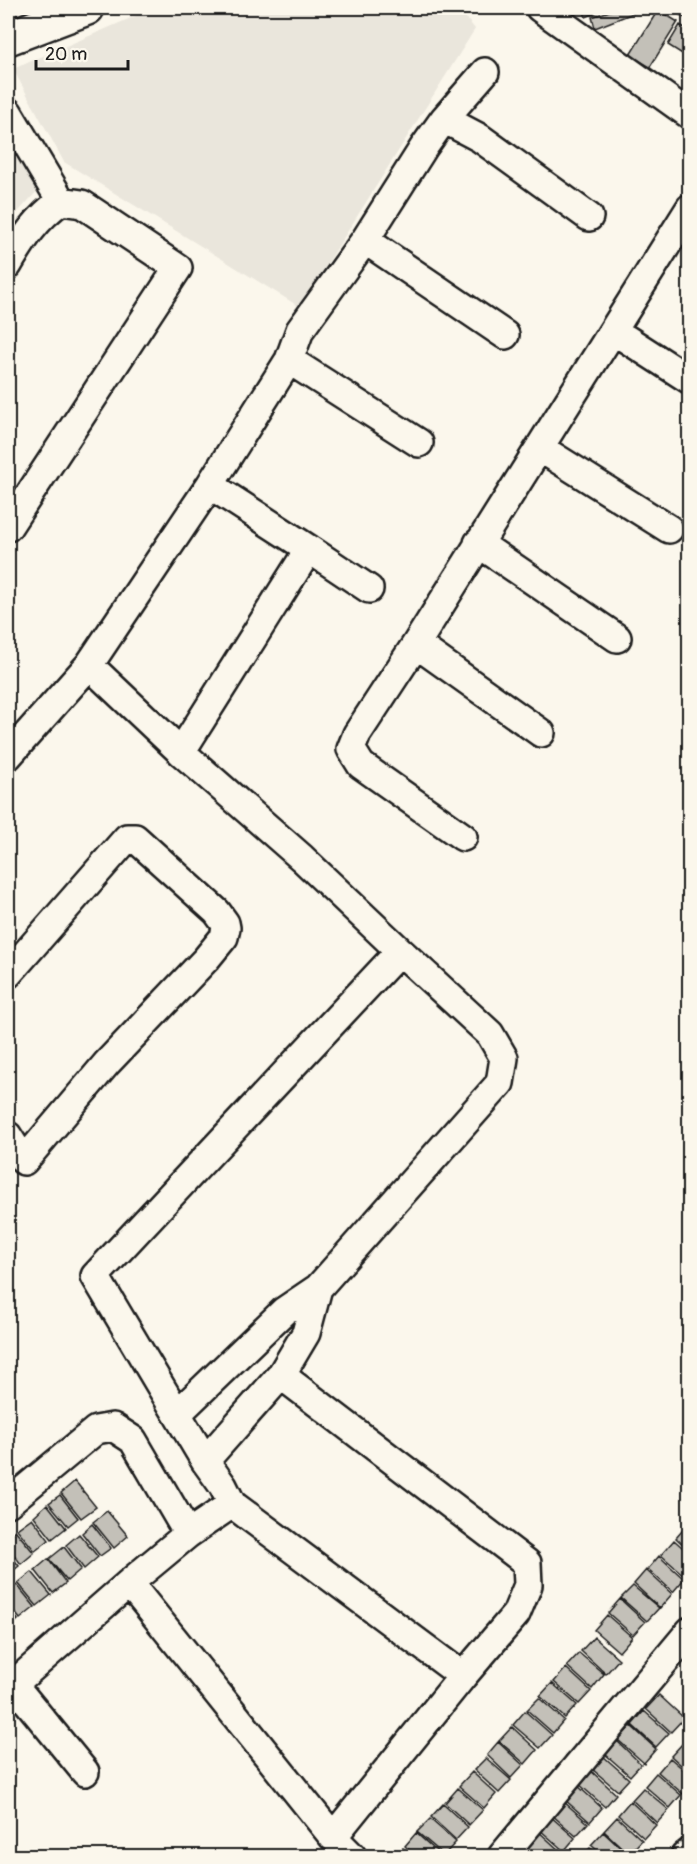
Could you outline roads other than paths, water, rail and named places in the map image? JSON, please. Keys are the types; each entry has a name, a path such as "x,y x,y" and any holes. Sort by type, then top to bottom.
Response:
{"street":[{"path":"8,38 87,8"},
{"path":"540,8 690,115"},
{"path":"8,756 89,665 210,485 289,360 300,330 365,240 423,147 485,72"},
{"path":"8,112 62,201"},
{"path":"444,119 480,138 589,217"},
{"path":"8,265 25,235 45,212 62,201 82,204 178,268 8,526"},
{"path":"463,837 361,765 351,749 357,734 614,331 683,235 690,208"},
{"path":"365,240 506,335"},
{"path":"614,331 690,380"},
{"path":"289,360 419,443"},
{"path":"540,448 669,529"},
{"path":"210,485 369,589"},
{"path":"478,543 617,638"},
{"path":"181,752 309,549"},
{"path":"416,644 541,733"},
{"path":"89,665 181,752 302,858 490,1034 504,1058 500,1083 318,1288 284,1311 177,1414"},
{"path":"8,974 127,838 135,838 217,912 225,923 224,937 206,959 107,1063 24,1161 8,1136"},
{"path":"400,951 95,1276 205,1461 223,1486 231,1504 463,1676"},
{"path":"205,1461 281,1375 306,1333 318,1288"},
{"path":"281,1375 527,1563 528,1585 516,1614 333,1837"},
{"path":"8,1503 96,1430 113,1427 133,1440 188,1534"},
{"path":"85,1772 10,1687 188,1534 231,1504"},
{"path":"129,1583 333,1837 352,1857"},
{"path":"502,1857 690,1631"},
{"path":"686,1857 690,1852"}]}
